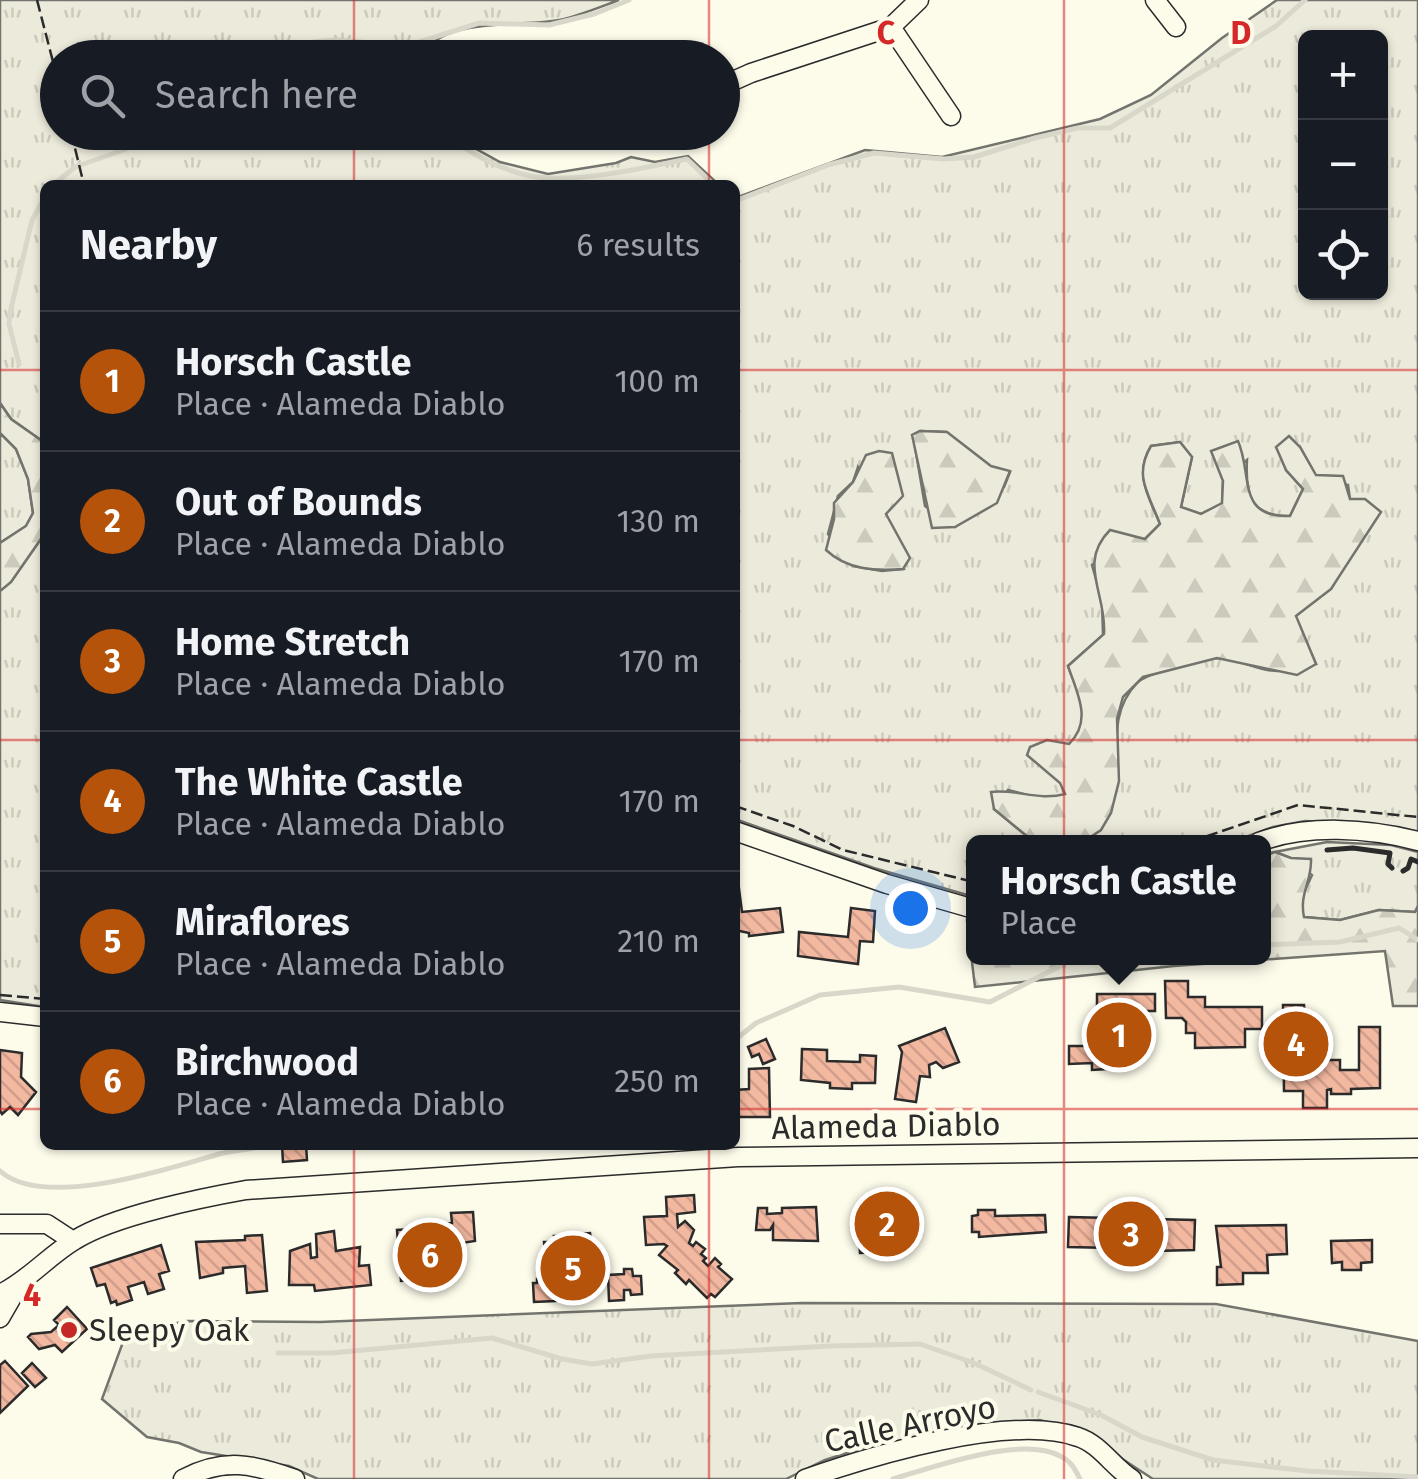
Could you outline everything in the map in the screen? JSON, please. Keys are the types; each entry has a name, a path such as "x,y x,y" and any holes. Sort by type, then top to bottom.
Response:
{"street":[{"path":"740,78 891,27 919,0"},
{"path":"1155,0 1176,27"},
{"path":"891,27 951,116"},
{"path":"1271,838 1312,831 1373,833 1418,840"},
{"path":"740,833 966,908"},
{"path":"0,1012 40,1016"},
{"name":"Alameda Diablo","path":"0,1294 20,1285 73,1240 97,1229 246,1190 738,1157 1418,1148"},
{"path":"0,1224 47,1224 73,1240"},
{"name":"Alameda Diablo","path":"0,1318 20,1285"},
{"name":"Calle Arroyo","path":"805,1479 931,1443 1014,1431 1079,1437 1098,1448 1132,1479"},
{"path":"183,1479 205,1467 236,1464 294,1479"}],"green space":[{"path":"0,0 619,0 559,20 464,29 438,40 40,40 40,150 478,150 500,162 548,174 631,157 655,162 688,156 714,180 40,180 40,439 11,419 0,403"},
{"path":"1277,0 1418,0 1418,832 1372,824 1305,821 1251,835 1091,835 1102,825 1112,805 1118,722 1124,702 1137,683 1175,667 1217,658 1277,671 1316,664 1295,616 1331,589 1372,522 1350,499 1348,485 1316,476 1300,447 1286,470 1303,489 1290,516 1267,513 1253,502 1247,484 1247,460 1223,481 1222,504 1201,514 1181,507 1192,457 1180,442 1151,446 1146,456 1143,476 1160,524 1145,539 1092,565 1102,601 1103,635 1068,666 1083,712 1062,771 1065,795 1043,799 1008,790 994,809 1026,835 966,835 966,895 874,868 740,821 740,196 865,150 942,157 1100,119 1151,95","holes":["920,431 946,432 991,467 1010,472 1004,487 955,527 925,506 913,435","858,467 886,514 904,569 882,571 853,566 828,534 838,496 853,482"]},
{"path":"0,403 11,419 40,439 40,540 11,582 0,591 0,543 26,526 33,513 28,479 16,449 0,433"},
{"path":"920,431 947,432 991,466 1010,471 997,503 955,527 932,528 912,435"},
{"path":"0,433 16,449 28,479 33,513 26,526 0,543"},
{"path":"1289,436 1316,475 1343,476 1350,499 1365,499 1381,512 1331,589 1296,616 1316,664 1297,675 1217,658 1143,677 1123,697 1117,719 1119,781 1111,813 1101,830 1094,835 1026,835 994,809 991,792 1065,794 1060,783 1027,755 1030,747 1047,740 1069,744 1080,726 1079,696 1068,666 1104,634 1094,567 1100,542 1110,530 1145,539 1160,524 1143,476 1151,446 1180,442 1192,457 1181,507 1201,514 1222,503 1223,481 1211,451 1238,441 1254,502 1273,515 1290,516 1303,489 1286,470 1276,447"},
{"path":"892,453 903,496 886,514 910,558 903,569 862,568 843,562 826,550 834,503 853,482 866,455"},
{"path":"40,540 40,1006 0,1000 0,591 11,582"},
{"path":"1327,842 1391,845 1418,852 1415,912 1379,910 1340,920 1303,917 1301,899 1312,875 1291,858 1275,852"},
{"path":"1271,853 1311,859 1304,917 1340,920 1379,910 1415,912 1418,906 1418,1006 1393,1006 1385,951 1271,959"},
{"path":"972,965 1188,965 1174,966 975,987"},
{"path":"802,1303 1216,1304 1418,1341 1418,1479 1153,1479 1081,1432 1040,1420 992,1423 863,1448 825,1460 786,1479 318,1479 289,1466 201,1452 147,1437 102,1399 123,1342 136,1331 187,1321 320,1322"}],"building":[{"path":"740,896 742,912 780,908 783,932 740,931"},
{"path":"851,908 875,911 873,942 860,941 858,964 798,956 799,932 848,937"},
{"path":"1165,981 1188,981 1188,997 1205,997 1205,1007 1262,1007 1262,1029 1245,1029 1245,1047 1195,1048 1195,1033 1186,1033 1186,1022 1182,1018 1166,1018"},
{"path":"1097,994 1155,994 1155,1011 1145,1011 1148,1041 1140,1041 1140,1062 1109,1061 1107,1069 1092,1070 1092,1063 1069,1064 1069,1046 1091,1046 1091,1014 1097,1014"},
{"path":"1283,1005 1304,1005 1308,1060 1340,1060 1340,1070 1359,1070 1359,1027 1380,1027 1380,1088 1351,1089 1351,1094 1331,1094 1331,1089 1327,1090 1327,1108 1303,1108 1303,1091 1284,1091"},
{"path":"945,1028 959,1062 943,1068 936,1062 929,1065 930,1077 920,1076 916,1102 895,1099 902,1052 899,1046"},
{"path":"766,1039 775,1059 763,1064 759,1054 752,1057 748,1047"},
{"path":"802,1049 827,1050 827,1061 860,1062 860,1055 876,1056 875,1083 852,1083 852,1089 801,1080"},
{"path":"0,1050 22,1053 21,1077 36,1092 18,1115 10,1107 2,1114 0,1111"},
{"path":"769,1068 770,1117 740,1117 740,1090 749,1089 749,1069"},
{"path":"282,1150 306,1150 307,1160 283,1162"},
{"path":"694,1195 695,1212 677,1214 678,1227 685,1221 694,1230 689,1243 693,1246 696,1242 705,1249 701,1254 706,1258 703,1261 708,1266 715,1258 721,1264 718,1267 732,1279 715,1297 711,1294 707,1298 689,1280 686,1284 675,1273 678,1270 659,1255 667,1246 646,1245 644,1217 667,1216 666,1197"},
{"path":"816,1207 818,1241 773,1240 773,1225 770,1230 756,1230 758,1208 767,1208 767,1214 782,1213 782,1208"},
{"path":"978,1210 995,1210 995,1216 1045,1215 1046,1232 979,1237 979,1232 972,1232 972,1216 978,1215"},
{"path":"473,1212 475,1241 461,1243 460,1274 445,1275 445,1268 414,1270 415,1280 401,1281 397,1230 412,1229 413,1237 441,1235 439,1224 452,1223 451,1213"},
{"path":"914,1212 915,1233 894,1234 895,1245 882,1246 883,1252 860,1253 858,1215"},
{"path":"1069,1217 1195,1220 1194,1250 1113,1252 1113,1248 1068,1247"},
{"path":"1286,1225 1287,1254 1267,1255 1268,1273 1243,1273 1243,1284 1217,1285 1217,1267 1221,1267 1216,1226"},
{"path":"334,1231 336,1251 360,1247 359,1266 369,1265 371,1285 315,1291 314,1285 289,1285 290,1251 310,1244 311,1258 317,1257 316,1234"},
{"path":"590,1233 596,1275 593,1283 560,1289 560,1294 554,1295 555,1301 534,1302 533,1283 552,1278 551,1254 545,1252 544,1242 555,1242 554,1236 565,1236 565,1246 578,1245 578,1234"},
{"path":"262,1235 267,1291 247,1293 245,1266 223,1268 223,1273 200,1278 196,1242 245,1240 245,1236"},
{"path":"1372,1240 1372,1262 1361,1263 1361,1270 1342,1270 1342,1262 1332,1263 1331,1241"},
{"path":"161,1245 169,1271 159,1274 164,1289 148,1294 144,1282 128,1287 132,1300 111,1303 105,1284 97,1286 91,1268"},
{"path":"624,1269 632,1269 633,1276 641,1276 642,1294 631,1295 630,1290 624,1290 624,1300 609,1301 608,1275 624,1274"},
{"name":"Sleepy Oak","path":"67,1307 87,1329 62,1352 55,1345 39,1349 28,1337 51,1332 59,1325 54,1320"},
{"path":"5,1361 28,1386 0,1413 0,1365"},
{"path":"32,1363 46,1378 35,1387 22,1373"}],"waterway":[{"path":"426,40 479,23 549,25 629,0"},
{"path":"740,199 828,165 874,153 944,159 974,157 1078,128 1110,128 1276,26 1305,0"},
{"path":"59,180 75,167 123,150"},
{"path":"468,150 518,173 548,178 587,177 687,159 709,180"},
{"path":"19,364 10,313 32,220 40,206"},
{"path":"1271,945 1340,942 1399,928 1418,940"},
{"path":"740,1036 756,1023 820,995 899,987 990,1002 1062,965"},
{"path":"0,1171 20,1182 75,1187 242,1150"},
{"path":"278,1353 332,1353 492,1338 592,1364 651,1356 920,1344 974,1363 1031,1390"},
{"path":"1038,1392 1101,1415 1142,1437 1213,1460 1307,1471 1418,1477"},
{"path":"893,1479 977,1455 1023,1449 1060,1456 1080,1479"}],"fence":[{"path":"37,0 47,40"},
{"path":"75,150 83,180"},
{"path":"1210,835 1298,805 1418,817"},
{"path":"740,808 793,826 843,850 966,880"},
{"path":"0,995 40,999"}],"wall":[{"path":"1327,850 1353,848 1390,853 1388,864 1392,868"},
{"path":"1403,871 1411,859 1418,862"}],"place":[{"name":"Horsch Castle","path":"1119,1035"},
{"name":"The White Castle","path":"1296,1044"},
{"name":"Out of Bounds","path":"887,1224"},
{"name":"Home Stretch","path":"1131,1234"},
{"name":"Birchwood","path":"430,1255"},
{"name":"Miraflores","path":"573,1268"},
{"name":"Sleepy Oak","path":"69,1330"}]}
